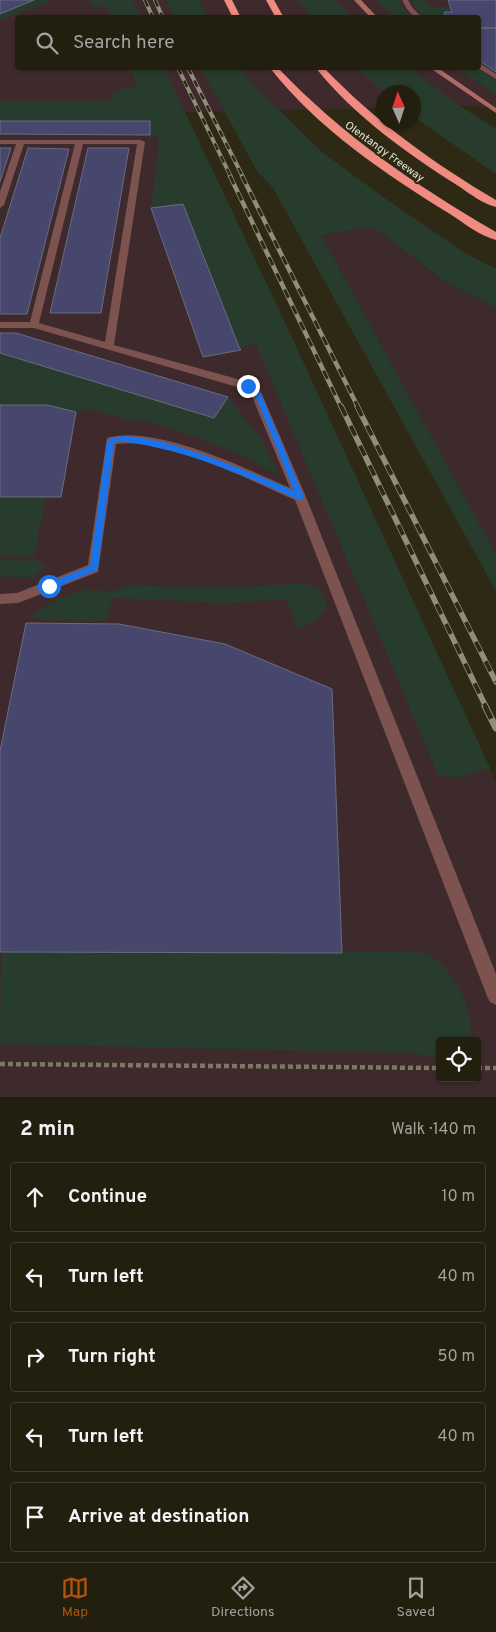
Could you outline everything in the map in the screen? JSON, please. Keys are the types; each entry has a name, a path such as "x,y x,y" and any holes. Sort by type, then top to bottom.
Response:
{"highway":[{"path":"228,0 236,15"},
{"path":"270,0 278,15"},
{"name":"Olentangy Freeway","path":"276,70 296,93 334,129 388,171 437,204 496,237"},
{"name":"Olentangy Freeway","path":"322,70 338,88 376,122 423,158 496,204"}],"street":[{"path":"358,0 372,15"},
{"path":"437,70 496,110"}],"lane":[{"path":"405,0 417,15"},
{"path":"481,66 496,77"},
{"path":"0,142 141,142 109,347"},
{"path":"0,204 21,142"},
{"path":"34,325 80,142"},
{"path":"0,325 34,325 248,386 256,392 300,497 496,996"},
{"path":"0,599 18,598 94,568 111,441 117,439 149,442 191,452 300,497"}],"path":[{"path":"0,1064 436,1068"},
{"path":"481,1068 496,1068"}],"shaded area":[{"path":"0,0 496,0 496,111 489,107 460,106 421,94 421,85 376,85 376,108 199,112 0,113"},
{"path":"156,112 282,316 496,782 496,1097 0,1097 0,113"},
{"path":"373,227 447,283 496,308 496,554 321,235"}],"green space":[{"path":"34,0 46,0 49,2 0,20 0,14"},
{"path":"89,0 133,0 140,15 111,15 108,6 93,7"},
{"path":"166,0 199,0 207,15 174,15"},
{"path":"298,0 335,0 349,15 309,15"},
{"path":"377,0 399,0 404,9 411,15 393,15"},
{"path":"412,0 425,0 429,7 450,7 452,12 448,15 425,15 414,6"},
{"path":"132,70 165,70 282,316 490,768 458,778 438,775 256,344 239,347 183,204 151,208 159,143 156,135 150,135 150,121 0,121 0,101 110,101 112,94 125,88 138,87"},
{"path":"202,70 241,70 322,152 383,197 465,253 496,269 496,308 447,283 373,227 321,235 496,554 496,591 273,188 257,171"},
{"path":"358,70 412,70 460,106 496,129 496,174 421,122 421,85 376,85"},
{"path":"460,70 481,70 496,81 496,95"},
{"path":"0,353 214,418 228,397 261,439 279,476 243,456 205,440 154,423 121,418 85,409 76,412 47,405 0,405"},
{"path":"0,497 46,497 34,557 0,556"},
{"path":"0,560 41,561 41,565 46,565 34,577 0,577"},
{"path":"303,583 318,588 327,604 319,617 298,630 287,599 225,603 113,598 106,621 41,620 41,618 29,618 56,600 79,590 117,591 126,585 226,588"},
{"path":"1,952 423,953 437,959 451,975 467,1006 471,1025 470,1037 436,1037 436,1057 409,1053 0,1044"}],"building":[{"path":"0,0 34,0 0,14"},
{"path":"448,0 496,0 496,28 481,28 481,15 445,15 444,12 452,12"},
{"path":"481,28 496,28 496,72 481,62"},
{"path":"0,121 150,121 150,135 0,134"},
{"path":"0,148 11,148 0,182"},
{"path":"28,148 69,149 27,314 0,314 0,238"},
{"path":"88,148 129,148 101,313 50,313"},
{"path":"183,204 241,350 203,357 151,208"},
{"path":"0,333 16,333 228,397 214,418 0,353"},
{"path":"0,405 47,405 76,412 61,497 0,497"},
{"path":"26,623 119,624 225,644 332,689 342,953 0,952 0,751"}],"railway":[{"path":"145,0 152,15"},
{"path":"155,0 162,15"},
{"path":"179,70 231,177"},
{"path":"189,70 243,177"},
{"path":"230,176 341,407"},
{"path":"242,176 358,407"},
{"path":"341,406 486,707"},
{"path":"357,406 496,682"},
{"path":"485,706 496,728"}],"route":[{"path":"49,586 94,568 111,441 117,439 149,442 191,452 300,497 256,392 248,386"}]}
